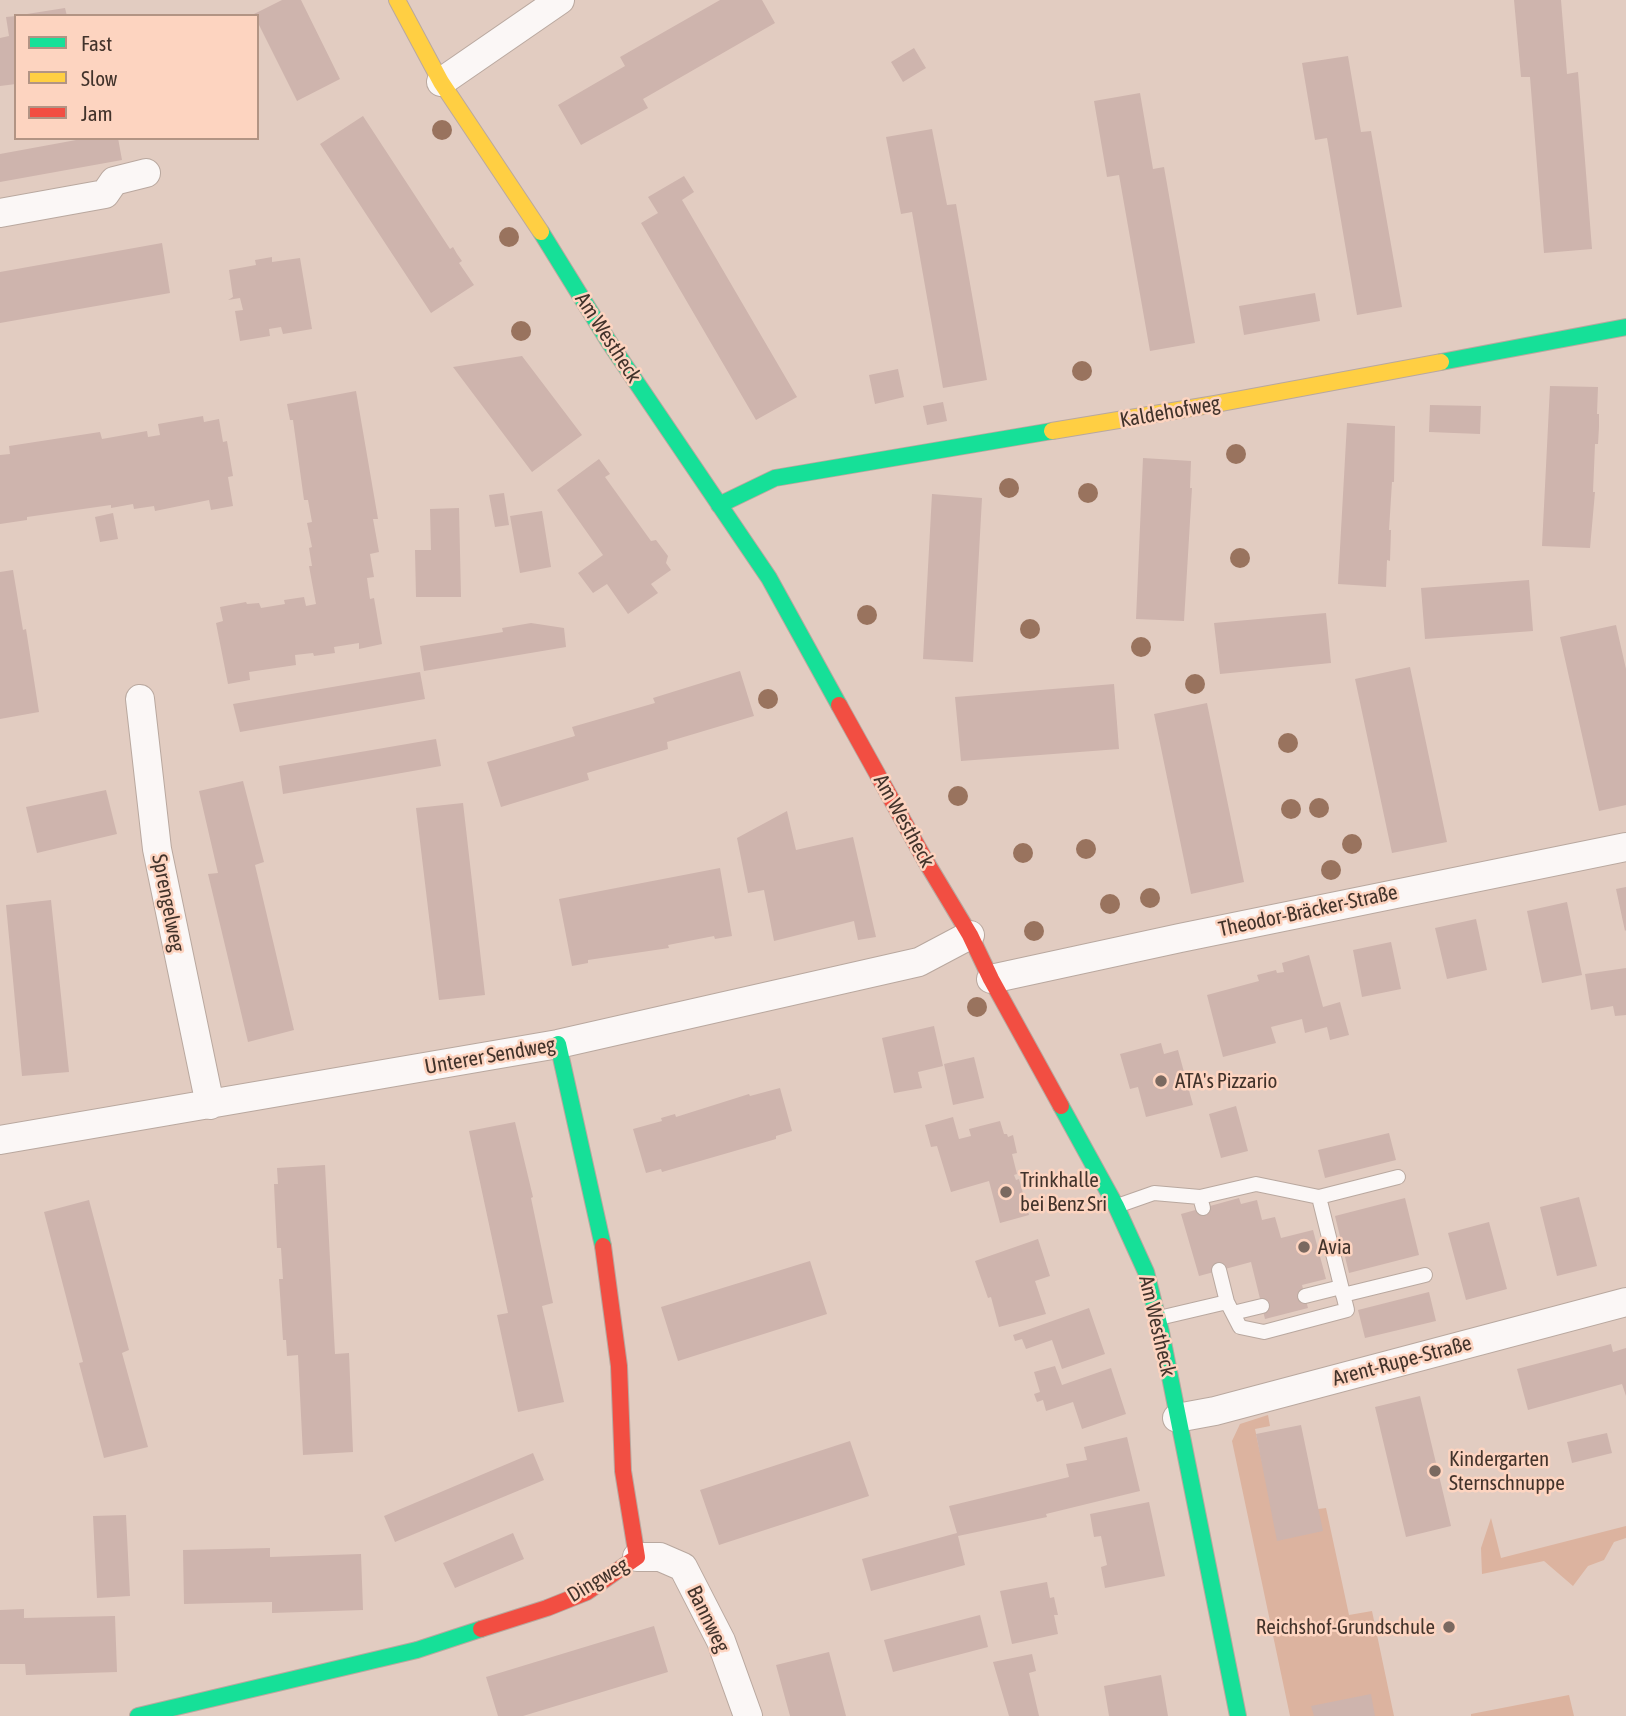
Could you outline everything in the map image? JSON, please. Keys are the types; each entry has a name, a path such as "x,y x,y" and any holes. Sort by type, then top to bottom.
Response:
{"street":[{"name":"Am Westheck","path":"397,0 441,82 525,207 609,342 781,599 925,860 970,935 991,979 1116,1206 1146,1272 1158,1319 1238,1716"},
{"path":"441,82 560,0"},
{"path":"0,213 104,194 114,181 146,173"},
{"name":"Kaldehofweg","path":"719,505 775,478 1215,404 1626,327"},
{"name":"Sprengelweg","path":"140,699 157,849 210,1105"},
{"name":"Theodor-Bräcker-Straße","path":"991,979 1626,846"},
{"name":"Unterer Sendweg","path":"0,1140 558,1044 919,962 970,935"},
{"name":"Dingweg","path":"138,1716 417,1650 547,1608 587,1592 637,1557 623,1471 619,1366 606,1260 558,1044"},
{"name":"Arent-Rupe-Straße","path":"1177,1418 1215,1411 1626,1302"},
{"name":"Bannweg","path":"637,1557 660,1557 682,1567 721,1641 748,1716"}],"lane":[{"path":"1116,1206 1154,1194 1201,1203 1255,1184 1319,1198 1398,1177"},
{"path":"1219,1270 1230,1308 1240,1327 1264,1332 1347,1310 1319,1198"},
{"path":"1305,1296 1425,1275"},
{"path":"1158,1319 1262,1306"}],"shaded area":[{"path":"1268,1415 1270,1426 1255,1429 1278,1537 1318,1509 1326,1508 1349,1615 1372,1611 1394,1716 1290,1716 1232,1441 1240,1424"},
{"path":"1491,1518 1501,1558 1626,1526 1626,1538 1614,1542 1604,1560 1588,1566 1573,1586 1544,1561 1482,1574 1481,1548"},
{"path":"1569,1695 1574,1716 1471,1716 1471,1714"}],"building":[{"path":"282,0 301,0 340,79 297,101 259,25 259,14 254,14"},
{"path":"720,0 762,0 775,23 643,99 648,108 581,145 558,105 625,66 620,57"},
{"path":"1514,0 1561,0 1567,74 1578,72 1592,249 1544,253 1530,77 1521,77"},
{"path":"65,8 66,14 27,14"},
{"path":"14,16 14,84 0,86 0,38 9,36 6,17"},
{"path":"914,48 926,68 903,82 891,62"},
{"path":"1348,56 1361,132 1371,131 1402,307 1357,315 1327,138 1315,140 1302,63"},
{"path":"1140,93 1153,169 1164,167 1195,343 1150,351 1119,175 1107,177 1094,101"},
{"path":"363,116 450,249 453,247 462,261 459,263 474,285 431,313 320,144"},
{"path":"932,129 947,205 956,204 987,380 943,388 912,212 901,214 886,137"},
{"path":"76,140 118,140 122,160 0,182 0,154"},
{"path":"684,176 694,192 682,200 797,397 756,420 641,223 658,213 648,197"},
{"path":"162,243 170,293 0,323 0,272"},
{"path":"272,257 272,262 300,258 312,329 283,334 281,327 269,329 270,336 240,341 235,311 243,310 240,298 228,300 233,297 229,270 256,265 255,260"},
{"path":"1315,293 1320,321 1244,335 1239,306"},
{"path":"522,356 582,435 532,472 453,367"},
{"path":"898,369 904,397 875,404 869,375"},
{"path":"1550,386 1598,387 1599,427 1598,444 1595,444 1595,492 1590,548 1542,546"},
{"path":"356,391 378,519 373,519 379,552 370,554 374,577 367,578 370,599 374,598 382,644 359,649 359,643 334,647 335,653 295,655 296,665 249,672 250,680 228,684 216,623 223,621 220,607 246,602 259,603 261,608 304,597 306,606 316,604 309,566 312,566 309,548 312,547 307,523 312,522 308,500 304,500 293,420 290,420 287,404"},
{"path":"943,402 947,421 927,425 923,406"},
{"path":"1430,405 1481,406 1480,434 1429,432"},
{"path":"203,416 204,422 219,419 223,442 227,441 233,476 228,477 233,506 211,510 209,500 155,511 154,506 134,509 133,504 111,508 111,505 27,517 27,520 0,524 0,455 10,454 9,446 100,432 102,439 147,431 148,437 160,435 158,424"},
{"path":"1347,423 1395,426 1394,482 1389,530 1390,561 1387,560 1386,587 1338,584"},
{"path":"1143,458 1191,461 1192,488 1184,621 1136,619"},
{"path":"599,459 610,474 605,477 651,541 656,540 668,556 666,563 671,570 651,584 658,593 628,614 607,584 593,593 578,573 603,555 557,490"},
{"path":"504,493 509,525 495,527 489,495"},
{"path":"932,494 982,498 973,662 923,659"},
{"path":"459,508 461,597 416,597 415,550 431,550 430,509"},
{"path":"542,511 551,567 520,573 510,516"},
{"path":"113,513 118,539 100,542 95,517"},
{"path":"13,570 23,630 26,629 39,712 0,719 0,572"},
{"path":"1529,580 1533,631 1425,639 1421,588"},
{"path":"1326,613 1331,663 1220,674 1214,623"},
{"path":"531,623 564,628 566,647 424,671 420,646 503,632 502,628"},
{"path":"1616,625 1626,669 1626,805 1599,811 1560,637"},
{"path":"1410,667 1447,842 1392,853 1355,679"},
{"path":"740,671 754,716 667,742 668,749 587,773 589,780 501,807 487,762 575,736 572,727 655,703 653,698"},
{"path":"420,672 425,699 240,732 233,704"},
{"path":"1114,684 1119,749 961,761 955,697"},
{"path":"1207,703 1244,882 1191,894 1154,714"},
{"path":"436,739 441,766 283,794 279,766"},
{"path":"243,781 264,862 255,865 294,1030 248,1042 208,874 218,873 199,791"},
{"path":"106,790 117,834 37,853 26,807"},
{"path":"463,803 485,995 439,1000 416,808"},
{"path":"787,811 796,850 853,837 876,937 858,940 854,921 774,941 764,890 748,893 737,838"},
{"path":"720,868 732,936 715,939 714,936 668,945 669,948 588,960 588,963 572,966 559,899"},
{"path":"1626,887 1626,930 1625,931 1616,889"},
{"path":"51,900 69,1072 22,1076 6,905"},
{"path":"1567,902 1582,975 1542,983 1527,911"},
{"path":"1476,919 1487,970 1447,979 1435,928"},
{"path":"1391,942 1401,989 1362,997 1353,950"},
{"path":"1309,955 1323,1007 1340,1002 1349,1035 1330,1040 1327,1027 1305,1033 1302,1019 1271,1027 1276,1043 1223,1057 1207,995 1259,981 1257,975 1276,970 1277,973 1284,972 1282,963"},
{"path":"1626,968 1626,1015 1615,1016 1613,1006 1591,1010 1585,974"},
{"path":"934,1026 943,1066 918,1072 922,1088 894,1093 882,1038"},
{"name":"ATA's Pizzario","path":"1161,1043 1164,1054 1178,1050 1193,1105 1146,1117 1138,1087 1130,1089 1120,1054"},
{"path":"974,1057 984,1098 953,1105 944,1064"},
{"path":"780,1088 792,1131 776,1136 776,1139 662,1172 661,1169 646,1173 633,1129 662,1121 661,1118 675,1114 676,1117 749,1094 750,1096"},
{"path":"1236,1106 1248,1151 1221,1158 1209,1114"},
{"path":"953,1117 959,1139 971,1136 969,1129 1000,1121 1004,1134 1008,1137 1013,1135 1017,1153 1012,1154 1017,1174 1014,1175 1016,1180 1019,1179 1029,1215 1000,1223 989,1181 951,1192 937,1146 931,1147 925,1125"},
{"path":"515,1122 533,1197 531,1198 553,1303 542,1306 564,1402 518,1412 497,1315 508,1313 469,1131"},
{"path":"1389,1133 1396,1160 1325,1178 1318,1150"},
{"path":"325,1165 335,1354 349,1353 353,1452 303,1455 298,1355 287,1356 286,1340 283,1340 279,1279 283,1279 281,1248 277,1248 274,1184 278,1184 277,1168"},
{"path":"1579,1197 1597,1266 1557,1276 1540,1207"},
{"path":"1239,1198 1241,1204 1257,1200 1262,1220 1275,1217 1281,1238 1313,1230 1326,1279 1302,1285 1308,1308 1265,1319 1251,1262 1199,1276 1181,1214"},
{"path":"1405,1198 1419,1255 1349,1273 1335,1216"},
{"path":"89,1200 129,1350 122,1353 148,1447 104,1458 79,1363 83,1362 44,1212"},
{"path":"1489,1222 1507,1289 1466,1300 1448,1233"},
{"path":"1038,1239 1050,1276 1035,1281 1046,1314 999,1327 991,1297 988,1298 975,1261"},
{"path":"810,1261 827,1314 678,1361 661,1307"},
{"path":"1429,1292 1436,1321 1365,1338 1358,1310"},
{"path":"1089,1308 1105,1354 1062,1369 1052,1340 1026,1349 1022,1339 1015,1341 1013,1335"},
{"path":"1611,1344 1613,1352 1626,1348 1626,1396 1622,1384 1528,1410 1517,1369"},
{"path":"1055,1366 1062,1385 1111,1368 1126,1414 1082,1429 1073,1402 1046,1411 1043,1400 1037,1402 1034,1394 1040,1392 1034,1372"},
{"path":"1420,1396 1451,1526 1406,1537 1375,1407"},
{"path":"1301,1425 1323,1531 1277,1541 1256,1434"},
{"path":"1607,1433 1612,1453 1572,1463 1567,1442"},
{"path":"1127,1437 1140,1491 1046,1514 1047,1517 958,1536 965,1565 871,1591 862,1559 957,1533 949,1506 1069,1477 1066,1464 1087,1460 1084,1447"},
{"path":"850,1441 869,1496 719,1545 700,1490"},
{"path":"533,1453 544,1480 395,1542 384,1516"},
{"path":"1149,1502 1165,1576 1105,1588 1101,1567 1107,1565 1101,1536 1094,1537 1090,1514"},
{"path":"126,1515 130,1596 97,1598 93,1516"},
{"path":"513,1533 524,1559 455,1588 443,1563"},
{"path":"270,1548 270,1557 361,1554 363,1610 272,1613 272,1602 184,1604 183,1550"},
{"path":"1047,1582 1050,1598 1054,1597 1058,1615 1054,1615 1058,1634 1012,1644 1000,1591"},
{"path":"24,1609 24,1618 115,1616 117,1672 26,1675 25,1664 0,1664 0,1610"},
{"path":"980,1615 988,1647 893,1672 884,1640"},
{"path":"654,1626 668,1672 523,1716 498,1716 486,1677"},
{"path":"829,1652 846,1716 790,1716 776,1665"},
{"path":"1032,1654 1036,1671 1029,1673 1039,1716 1009,1716 993,1662"},
{"path":"1161,1675 1168,1716 1109,1716 1104,1686"},
{"path":"1371,1694 1375,1716 1314,1716 1311,1706"}],"traffic: fast":[{"path":"541,232 609,342 769,578 839,705"},
{"path":"1441,362 1626,327"},
{"path":"719,505 775,478 1052,431"},
{"path":"558,1044 603,1246"},
{"path":"1061,1106 1116,1206 1146,1272 1161,1332 1238,1716"},
{"path":"138,1716 417,1650 481,1629"}],"traffic: slow":[{"path":"397,0 441,82 541,232"},
{"path":"1052,431 1441,362"}],"traffic: jam":[{"path":"839,705 970,935 991,979 1061,1106"},
{"path":"481,1629 587,1592 637,1557 623,1471 619,1366 603,1246"}],"place":[{"name":"ATA's Pizzario","path":"1161,1081"},
{"name":"Trinkhalle bei Benz Sri","path":"1006,1192"},
{"name":"Avia","path":"1304,1247"},
{"name":"Kindergarten Sternschnuppe","path":"1435,1471"},
{"name":"Reichshof-Grundschule","path":"1449,1627"}]}
